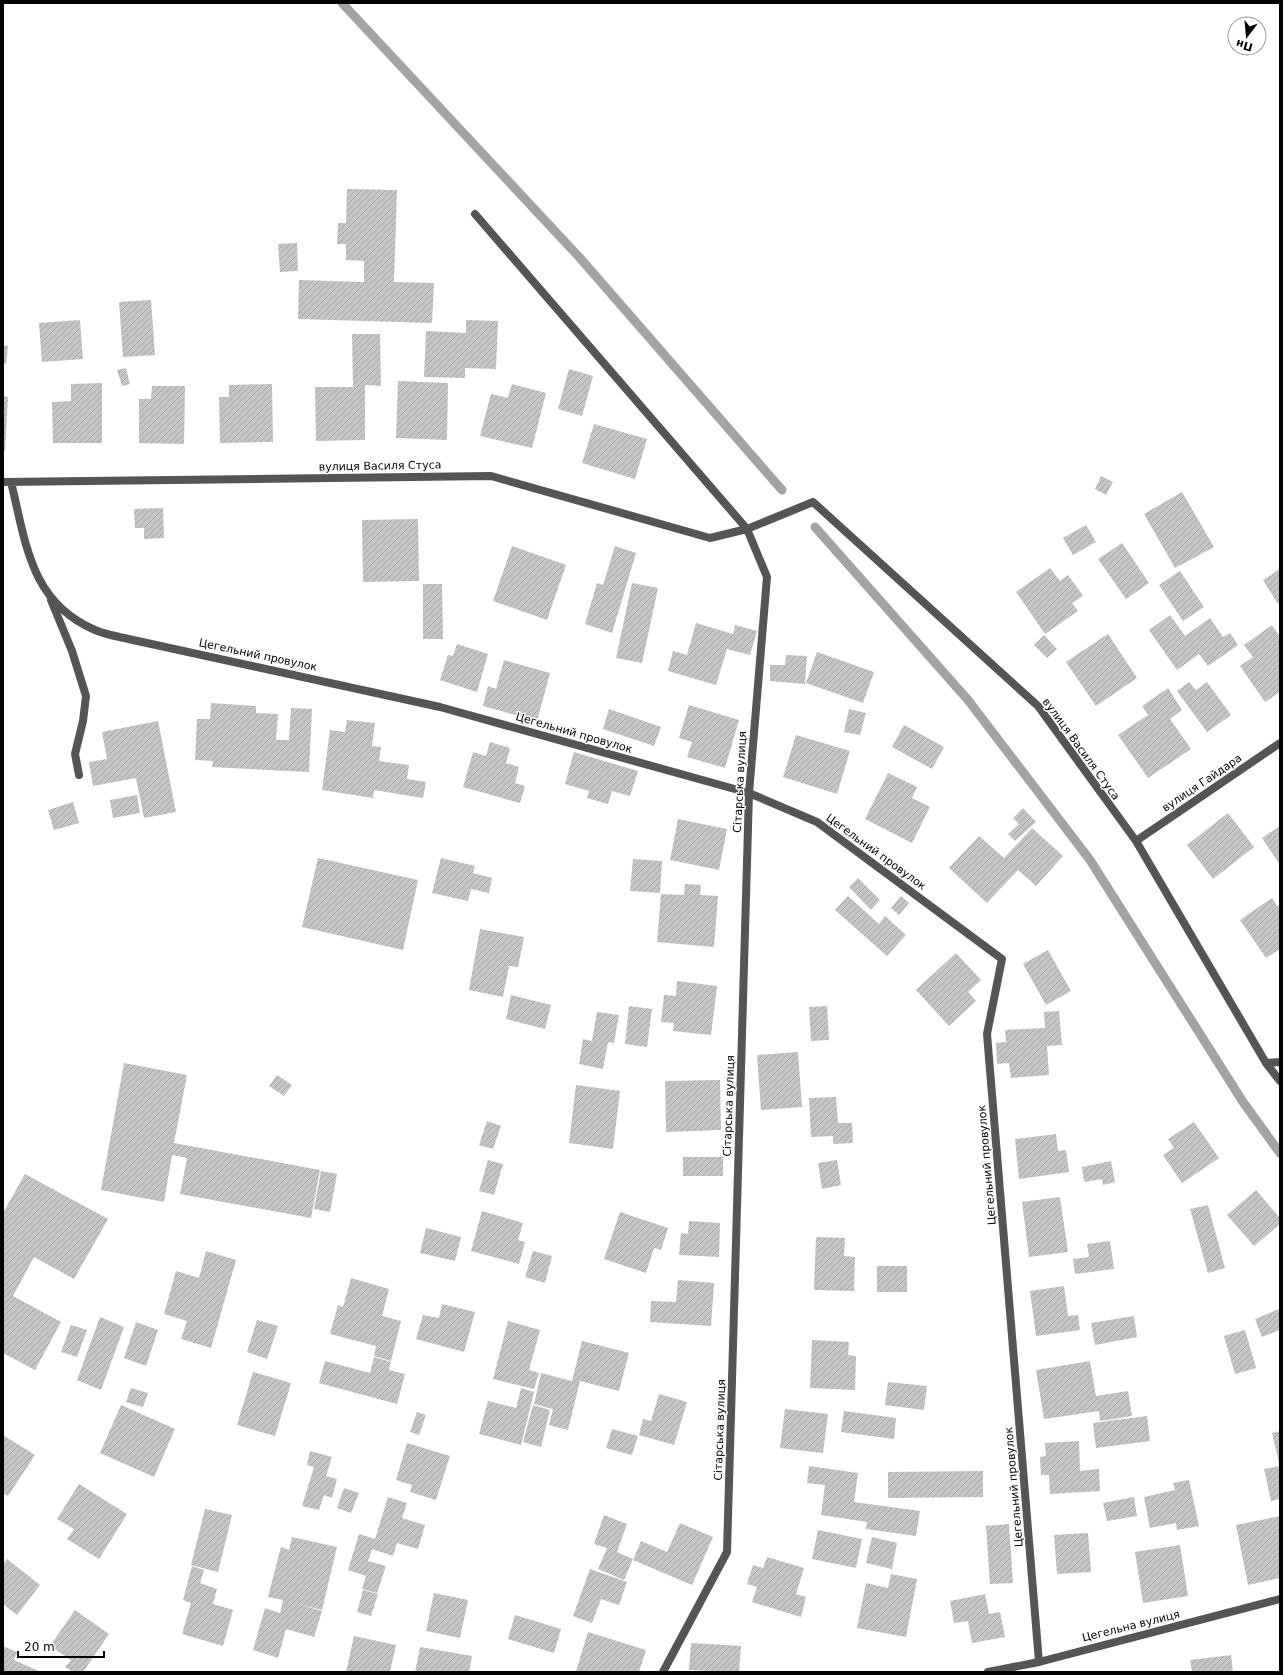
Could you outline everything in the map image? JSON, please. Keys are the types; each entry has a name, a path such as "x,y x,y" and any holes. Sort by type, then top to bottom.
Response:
{"street":[{"path":"474,214 747,529"},
{"name":"вулиця Василя Стуса","path":"7,482 491,476 710,538 747,529 814,502 1038,706 1136,841 1266,1063 1280,1081"},
{"name":"Цегельний провулок","path":"7,482 30,558 41,584 51,600 70,615 95,630 133,640 440,707 749,793 817,822 1002,959 988,1034 1039,1662"},
{"name":"Сітарська вулиця","path":"663,1672 727,1552 749,793 767,576 747,529"},
{"path":"51,600 72,651 86,696 83,721 75,754 79,775"},
{"name":"вулиця Гайдара","path":"1136,841 1280,743"},
{"path":"1266,1063 1280,1062"},
{"name":"Цегельна вулиця","path":"988,1672 1039,1662 1280,1600"}],"building":[{"path":"347,189 397,190 394,282 434,283 432,323 298,319 299,280 364,282 364,261 346,260 346,244 337,244 338,223 346,223"},
{"path":"297,243 298,271 280,272 278,244"},
{"path":"151,300 155,355 123,357 119,302"},
{"path":"80,320 83,359 42,362 39,323"},
{"path":"466,320 498,321 496,369 465,368 465,378 424,377 426,331 466,333"},
{"path":"352,334 380,334 381,386 365,385 365,440 316,441 315,387 353,387"},
{"path":"3,345 8,346 6,364 3,363"},
{"path":"126,368 130,384 122,386 117,370"},
{"path":"569,369 593,376 582,416 558,409"},
{"path":"398,381 448,383 447,440 396,438"},
{"path":"102,383 102,443 53,443 52,402 71,401 71,384"},
{"path":"272,384 273,442 220,443 219,397 229,397 229,385"},
{"path":"512,384 546,393 532,448 480,436 491,394 508,398"},
{"path":"152,386 185,386 184,444 139,443 139,399 151,399"},
{"path":"3,396 8,397 5,451 3,451"},
{"path":"594,424 647,439 635,479 582,463"},
{"path":"1101,476 1113,482 1106,495 1095,489"},
{"path":"1182,492 1214,547 1175,568 1144,514"},
{"path":"163,508 164,538 144,539 144,528 135,528 134,509"},
{"path":"418,519 419,581 363,582 362,520"},
{"path":"1086,525 1096,542 1073,555 1063,538"},
{"path":"1122,543 1149,583 1126,599 1098,559"},
{"path":"512,546 566,565 547,620 493,601"},
{"path":"615,546 636,553 612,633 585,624 597,583 603,585"},
{"path":"1050,568 1060,581 1068,575 1083,596 1072,603 1078,611 1045,634 1016,592"},
{"path":"1280,569 1280,603 1278,604 1263,580"},
{"path":"1180,571 1204,607 1183,621 1159,585"},
{"path":"632,583 658,588 642,663 616,658"},
{"path":"423,584 442,584 443,639 423,639"},
{"path":"1170,615 1185,636 1210,618 1223,637 1230,633 1238,645 1208,666 1199,654 1177,670 1149,630"},
{"path":"696,623 733,634 735,625 757,631 750,655 727,649 716,685 668,671 673,651 687,655"},
{"path":"1272,625 1280,637 1280,692 1265,702 1240,666 1253,657 1244,645"},
{"path":"1108,634 1137,678 1096,706 1066,662"},
{"path":"1044,635 1057,649 1047,658 1034,645"},
{"path":"457,644 488,654 477,692 440,680 448,655 453,656"},
{"path":"817,652 874,672 863,703 806,683"},
{"path":"786,655 807,656 805,684 770,681 770,665 785,665"},
{"path":"504,660 550,673 537,721 483,706 488,686 496,689"},
{"path":"1189,682 1196,690 1207,682 1231,715 1207,732 1177,691"},
{"path":"1168,688 1182,710 1170,719 1191,749 1148,778 1118,735 1148,715 1142,706"},
{"path":"211,703 256,706 256,713 278,714 276,740 289,740 291,708 312,709 309,772 212,767 213,761 195,760 197,719 210,719"},
{"path":"689,705 739,720 725,768 687,757 692,742 679,738"},
{"path":"609,709 661,727 654,746 603,729"},
{"path":"849,709 866,713 860,735 844,732"},
{"path":"347,720 375,723 372,746 381,747 379,761 409,765 407,779 426,782 423,798 374,790 373,798 322,790 330,730 345,732"},
{"path":"158,721 176,812 144,818 136,778 93,786 89,762 107,759 102,732"},
{"path":"904,725 944,747 932,769 892,747"},
{"path":"796,735 850,751 837,794 783,777"},
{"path":"490,742 510,748 506,763 519,767 515,783 525,786 520,803 463,787 473,752 486,756"},
{"path":"574,752 638,771 630,796 612,791 608,804 587,798 589,791 565,784"},
{"path":"888,773 917,787 912,798 930,807 912,843 865,819"},
{"path":"137,795 140,813 113,818 110,800"},
{"path":"73,802 79,823 54,830 48,810"},
{"path":"1023,808 1036,822 1015,841 1008,834 1019,824 1013,818"},
{"path":"1228,813 1254,847 1213,879 1187,845"},
{"path":"678,819 727,829 719,870 670,860"},
{"path":"1280,826 1280,865 1262,838"},
{"path":"1032,828 1063,856 1036,886 1018,870 987,903 949,868 979,836 1004,858"},
{"path":"318,858 418,880 403,950 302,927"},
{"path":"441,858 475,866 473,873 492,878 489,893 471,889 468,901 432,893"},
{"path":"633,859 662,861 660,893 630,891"},
{"path":"858,878 880,900 871,910 849,887"},
{"path":"685,884 701,885 700,895 718,896 714,947 657,942 661,894 684,895"},
{"path":"848,896 879,924 885,916 906,935 887,956 835,910"},
{"path":"901,896 909,903 899,915 891,908"},
{"path":"1272,898 1278,907 1280,906 1280,949 1266,958 1240,920"},
{"path":"480,929 524,937 518,967 509,966 503,997 469,990"},
{"path":"1048,950 1071,991 1046,1005 1023,964"},
{"path":"956,953 981,980 968,992 976,1001 949,1026 916,990"},
{"path":"677,981 717,986 711,1035 673,1031 674,1023 661,1022 664,995 676,996"},
{"path":"511,995 551,1005 545,1029 506,1019"},
{"path":"629,1006 652,1009 647,1047 625,1044"},
{"path":"827,1006 829,1040 811,1041 809,1007"},
{"path":"1059,1011 1062,1045 1047,1046 1049,1075 1011,1078 1009,1063 997,1064 996,1043 1006,1042 1005,1030 1045,1028 1044,1012"},
{"path":"597,1012 619,1015 614,1043 608,1042 603,1069 579,1064 583,1039 592,1041"},
{"path":"798,1052 802,1107 761,1110 757,1055"},
{"path":"124,1063 187,1075 174,1143 320,1170 311,1218 180,1194 187,1158 172,1155 164,1202 101,1190"},
{"path":"277,1075 292,1085 284,1096 269,1086"},
{"path":"720,1080 721,1130 666,1132 665,1081"},
{"path":"576,1085 620,1091 613,1149 569,1143"},
{"path":"836,1097 838,1123 852,1123 853,1143 833,1144 833,1136 811,1137 809,1098"},
{"path":"487,1121 501,1126 493,1149 479,1145"},
{"path":"1194,1122 1219,1158 1182,1183 1163,1155 1174,1148 1168,1139"},
{"path":"1056,1134 1058,1151 1066,1150 1069,1172 1019,1179 1015,1139"},
{"path":"683,1157 723,1157 723,1176 683,1176"},
{"path":"488,1160 503,1164 494,1195 479,1191"},
{"path":"837,1160 841,1185 822,1189 818,1163"},
{"path":"1111,1161 1115,1182 1103,1185 1102,1179 1084,1182 1082,1167"},
{"path":"321,1171 337,1174 330,1212 314,1209"},
{"path":"25,1174 108,1219 74,1279 34,1257 13,1296 61,1322 35,1370 3,1353 3,1213"},
{"path":"1256,1190 1280,1218 1280,1224 1254,1246 1227,1215"},
{"path":"1060,1197 1068,1252 1029,1257 1022,1202"},
{"path":"1208,1205 1225,1268 1208,1273 1190,1209"},
{"path":"482,1211 523,1223 518,1240 525,1242 519,1264 471,1251"},
{"path":"620,1212 668,1228 661,1250 654,1248 646,1273 604,1259"},
{"path":"689,1221 720,1223 719,1257 679,1255 681,1233 688,1234"},
{"path":"426,1228 461,1237 455,1261 420,1253"},
{"path":"816,1237 845,1238 844,1256 855,1257 854,1291 814,1290"},
{"path":"1110,1241 1114,1269 1075,1274 1073,1259 1089,1257 1087,1244"},
{"path":"206,1251 236,1260 211,1348 181,1339 187,1321 164,1314 176,1271 199,1278"},
{"path":"533,1251 552,1256 545,1283 525,1277"},
{"path":"877,1266 907,1266 907,1292 877,1292"},
{"path":"351,1278 389,1289 382,1316 401,1321 391,1361 374,1356 376,1346 330,1334 338,1305 343,1307"},
{"path":"678,1280 714,1283 711,1326 650,1322 651,1301 676,1302"},
{"path":"1064,1286 1068,1316 1078,1315 1080,1330 1036,1336 1030,1291"},
{"path":"442,1304 475,1312 464,1352 416,1339 423,1315 439,1318"},
{"path":"1279,1309 1280,1330 1262,1337 1255,1319"},
{"path":"1134,1316 1137,1337 1095,1345 1091,1323"},
{"path":"100,1317 124,1327 101,1390 77,1380"},
{"path":"257,1320 278,1326 267,1359 247,1352"},
{"path":"508,1321 540,1330 529,1370 539,1373 534,1389 493,1379"},
{"path":"136,1322 158,1330 146,1366 124,1358"},
{"path":"71,1325 87,1330 77,1357 61,1352"},
{"path":"1245,1330 1256,1368 1235,1374 1224,1336"},
{"path":"812,1340 849,1342 848,1355 856,1356 855,1390 810,1388"},
{"path":"582,1341 629,1353 619,1391 580,1381 568,1430 549,1425 553,1409 534,1404 541,1373 572,1381"},
{"path":"374,1357 391,1362 389,1370 405,1374 397,1404 319,1383 325,1361 370,1373"},
{"path":"1090,1361 1096,1396 1128,1391 1132,1416 1100,1421 1099,1411 1044,1419 1036,1370"},
{"path":"253,1372 291,1383 275,1436 237,1425"},
{"path":"888,1382 927,1386 924,1410 885,1405"},
{"path":"131,1388 148,1393 143,1407 126,1402"},
{"path":"521,1388 534,1392 521,1445 479,1434 488,1401 516,1408"},
{"path":"659,1394 687,1402 674,1445 639,1435 643,1419 651,1421"},
{"path":"121,1405 175,1429 154,1477 100,1453"},
{"path":"533,1405 550,1410 541,1447 523,1442"},
{"path":"785,1409 828,1414 823,1453 780,1448"},
{"path":"844,1411 896,1418 894,1439 841,1432"},
{"path":"417,1412 426,1415 419,1435 410,1432"},
{"path":"1147,1416 1150,1441 1096,1448 1093,1423"},
{"path":"612,1429 638,1436 632,1455 606,1448"},
{"path":"1280,1431 1280,1463 1279,1463 1272,1433"},
{"path":"3,1435 35,1455 8,1496 3,1493"},
{"path":"1079,1441 1080,1471 1099,1469 1100,1491 1050,1494 1049,1475 1041,1475 1040,1457 1046,1456 1045,1443"},
{"path":"407,1443 450,1456 436,1500 410,1492 412,1485 396,1480"},
{"path":"310,1451 332,1457 326,1476 337,1479 332,1498 324,1495 319,1510 302,1506 314,1467 307,1465"},
{"path":"809,1466 858,1473 854,1502 920,1511 916,1536 866,1529 867,1522 821,1515 825,1485 807,1483"},
{"path":"1280,1466 1280,1499 1271,1501 1264,1469"},
{"path":"983,1471 983,1497 888,1498 888,1472"},
{"path":"1189,1480 1199,1526 1177,1530 1176,1523 1150,1528 1144,1497 1175,1490 1173,1483"},
{"path":"79,1484 127,1514 99,1559 67,1539 74,1529 57,1519"},
{"path":"344,1488 359,1493 351,1513 337,1508"},
{"path":"388,1497 407,1503 402,1518 425,1525 418,1549 397,1543 393,1556 372,1549 368,1561 386,1566 377,1593 362,1589 366,1576 348,1570 359,1534 375,1539"},
{"path":"1134,1497 1137,1516 1107,1521 1103,1503"},
{"path":"205,1509 232,1515 218,1572 191,1565"},
{"path":"604,1515 627,1524 617,1552 610,1549 633,1559 624,1580 598,1569 607,1548 594,1544"},
{"path":"1280,1516 1280,1578 1248,1585 1236,1525"},
{"path":"680,1523 713,1537 692,1585 633,1560 641,1541 667,1552"},
{"path":"1009,1524 1013,1583 990,1584 986,1526"},
{"path":"818,1530 862,1539 856,1568 812,1559"},
{"path":"1088,1533 1091,1572 1057,1574 1054,1535"},
{"path":"292,1537 337,1547 322,1610 294,1603 322,1611 314,1637 286,1629 278,1658 253,1650 265,1608 280,1613 283,1600 268,1597 281,1547 289,1550"},
{"path":"872,1537 897,1543 892,1569 866,1563"},
{"path":"1180,1545 1188,1596 1143,1603 1135,1552"},
{"path":"767,1557 804,1568 796,1594 806,1597 801,1617 752,1602 757,1587 747,1584 753,1565 763,1568"},
{"path":"7,1559 40,1585 17,1615 3,1604 3,1564"},
{"path":"192,1566 204,1570 200,1583 217,1589 213,1604 233,1610 223,1646 182,1634 191,1603 183,1600"},
{"path":"590,1569 627,1582 619,1605 601,1599 592,1623 573,1616"},
{"path":"891,1574 917,1579 906,1637 857,1628 866,1583 888,1588"},
{"path":"363,1590 378,1594 371,1616 357,1612"},
{"path":"434,1593 468,1600 460,1638 426,1631"},
{"path":"985,1594 989,1614 1000,1612 1005,1637 972,1643 968,1621 954,1623 950,1601"},
{"path":"75,1610 109,1634 83,1672 73,1672 65,1667 71,1660 50,1646"},
{"path":"515,1615 561,1629 554,1653 508,1639"},
{"path":"588,1632 646,1650 639,1672 576,1671"},
{"path":"354,1636 396,1645 390,1672 346,1672"},
{"path":"691,1643 741,1646 739,1672 689,1670"},
{"path":"3,1646 17,1652 14,1660 41,1672 3,1672"},
{"path":"420,1647 472,1656 469,1672 415,1672"},
{"path":"1231,1655 1233,1672 1192,1672 1190,1660"}],"waterway":[{"path":"342,3 580,258 782,490"},
{"path":"815,527 968,700 1090,860 1243,1102 1280,1153"}]}
